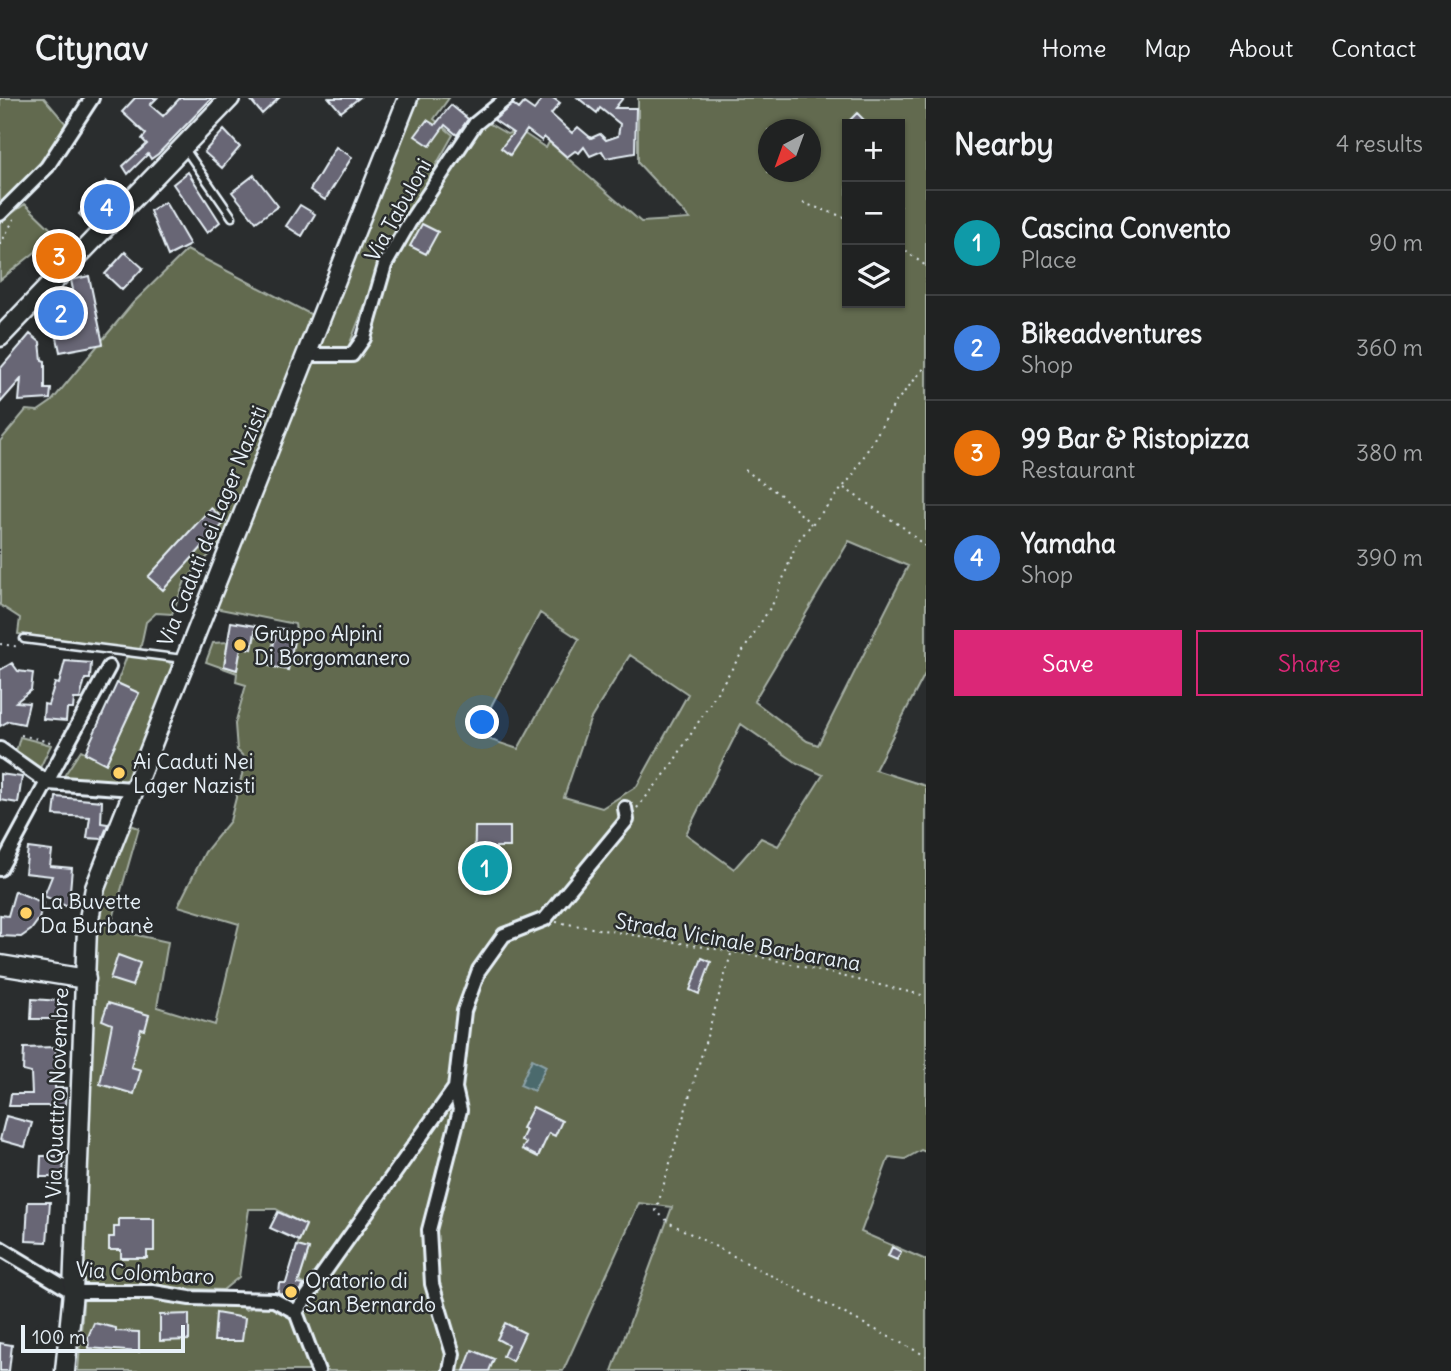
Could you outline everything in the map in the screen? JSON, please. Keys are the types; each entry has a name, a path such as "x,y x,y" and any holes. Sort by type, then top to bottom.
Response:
{"main road":[{"path":"0,337 230,98"},
{"name":"Via Caduti dei Lager Nazisti","path":"86,979 87,929 95,888 183,659 408,98"},
{"name":"Via Quattro Novembre","path":"0,965 86,979 73,1293 65,1371"}],"street":[{"path":"0,214 47,167 92,98"},
{"name":"Via Tabuloni","path":"306,355 352,355 364,338 385,265 408,223 446,162 475,124 507,98"},
{"path":"0,869 109,667"},
{"path":"0,749 48,783 133,789"},
{"path":"450,1371 453,1354 432,1284 429,1230 460,1110 455,1088 464,1011 479,970 504,935 545,919 626,814"},
{"path":"318,1371 296,1312 455,1088"},
{"name":"Via Colombaro","path":"0,1248 73,1293 153,1292 190,1297 274,1300 296,1312"}],"lane":[{"path":"183,147 232,217"},
{"path":"24,639 183,659"}],"path":[{"path":"803,203 842,216"},
{"path":"905,251 926,266"},
{"path":"626,814 669,769 775,600 797,542 843,487 895,403 926,366"},
{"path":"745,470 782,496 812,524"},
{"path":"843,487 896,522 926,547"},
{"path":"21,735 67,746"},
{"name":"Strada Vicinale Barbarana","path":"545,919 835,972 926,996"},
{"path":"731,954 656,1211 670,1223 926,1356"}],"green space":[{"path":"0,98 44,98 67,125 37,167 0,204"},
{"path":"419,98 449,98 434,119 453,135 381,263 348,348 358,354 390,264 483,120 507,134 519,130 546,148 549,142 641,222 690,219 638,163 638,98 926,98 926,672 875,770 926,786 926,1152 921,1150 905,1159 889,1157 861,1232 926,1260 926,1371 612,1371 672,1207 639,1203 563,1371 78,1371 84,1292 232,1297 246,1310 278,1296 303,1298 305,1285 299,1281 309,1250 297,1246 306,1226 276,1209 249,1209 239,1277 223,1290 90,1285 78,1282 91,928 125,823 139,828 110,929 168,942 157,1007 215,1025 239,924 178,906 205,852 230,821 246,759 237,750 235,724 246,685 236,682 237,673 206,662 213,643 228,642 224,666 237,670 241,647 252,649 255,636 274,638 269,666 296,631 295,624 215,608","holes":["849,541 908,566 818,745 807,741 754,701","540,613 579,639 518,749 476,735","630,655 688,694 637,786 602,808 564,797 590,720","741,724 797,763 823,775 778,846 761,838 734,869 686,834"]},
{"path":"25,204 57,235 0,280 0,222"},
{"path":"187,250 314,316 225,538 185,581 172,614 156,613 146,622 140,650 18,634 20,618 0,605 0,441 26,410 38,411 51,402 133,303"},
{"path":"127,656 167,660 174,668 128,784 60,782 81,750 106,763 139,693 117,683"},
{"path":"20,737 51,745 38,772 15,755"}],"water":[{"path":"532,1059 546,1066 534,1091 520,1085"}],"building":[{"path":"135,98 157,98 150,105 163,116 180,98 212,98 158,154 151,159 148,154 128,174 123,166 147,144 142,139 146,134 122,112"},
{"path":"249,98 279,98 262,114"},
{"path":"329,98 359,98 341,112"},
{"path":"543,98 553,98 560,103 551,114 572,133 578,127 591,138 600,134 606,140 618,136 620,124 600,108 597,113 578,98 623,98 615,108 636,108 635,153 606,158 602,151 590,156 584,147 579,153 575,151 567,157 544,137 542,141 527,130 510,155 501,148 513,133 494,120 513,104 519,109 524,103 534,110"},
{"path":"451,105 468,119 457,135 445,125 430,146 415,136 427,120 435,125"},
{"path":"857,113 863,119 851,119"},
{"path":"224,130 240,147 222,168 204,152"},
{"path":"336,147 352,157 325,200 310,190"},
{"path":"188,172 220,222 207,233 173,184"},
{"path":"254,175 278,206 256,222 232,192"},
{"path":"106,181 121,195 91,226 79,214"},
{"path":"165,202 190,245 168,256 150,211"},
{"path":"300,205 315,214 302,236 286,226"},
{"path":"422,224 438,232 426,254 410,246"},
{"path":"54,239 67,251 50,268 40,259"},
{"path":"125,252 143,268 122,290 105,274"},
{"path":"89,276 103,344 60,352 51,308 61,306 58,293 73,290 71,280"},
{"path":"30,334 40,342 42,360 45,361 45,389 51,389 50,399 19,401 21,379 0,403 0,369"},
{"path":"211,508 226,521 163,590 148,577"},
{"name":"Gruppo Alpini Di Borgomanero","path":"231,622 256,626 252,649 241,647 237,670 224,666"},
{"path":"277,628 296,631 288,670 269,666"},
{"path":"65,661 91,663 90,679 85,679 80,699 74,699 73,709 67,709 66,721 43,719 44,704 48,705 55,683 59,684"},
{"path":"12,663 18,671 33,673 31,690 16,702 29,703 24,724 9,721 0,726 0,670"},
{"path":"117,683 139,693 106,764 85,753"},
{"path":"0,774 22,777 18,803 0,800"},
{"path":"56,797 102,801 101,823 108,824 102,839 87,838 90,817 54,815"},
{"path":"475,827 510,827 510,847 496,847 496,888 474,888"},
{"path":"28,848 52,851 50,866 72,868 70,891 78,894 72,909 44,896 52,876 25,873"},
{"name":"La Buvette Da Burbanè","path":"15,891 43,903 39,919 31,930 21,937 0,936 0,915 8,916"},
{"path":"118,955 140,963 132,986 110,979"},
{"path":"702,958 711,962 699,994 690,990"},
{"path":"32,999 60,1001 59,1019 31,1019"},
{"path":"108,1003 149,1015 145,1030 141,1029 131,1067 141,1070 134,1094 100,1084 112,1024 102,1020"},
{"path":"56,1047 55,1088 66,1088 65,1106 9,1106 11,1094 32,1094 31,1073 23,1071 24,1048"},
{"path":"533,1107 562,1121 555,1136 549,1133 538,1157 522,1149 526,1143 521,1140 526,1130 522,1128"},
{"path":"6,1116 32,1123 25,1147 0,1140"},
{"path":"41,1156 64,1156 63,1177 40,1177"},
{"path":"28,1202 50,1202 47,1242 26,1241"},
{"path":"278,1212 306,1225 299,1241 270,1228"},
{"path":"119,1219 154,1219 154,1251 147,1251 147,1258 121,1258 121,1250 109,1250 109,1237 114,1237 114,1227 119,1227"},
{"path":"297,1246 309,1249 298,1284 304,1285 296,1297 285,1296 278,1292 279,1283 286,1283"},
{"path":"892,1247 901,1252 897,1260 888,1256"},
{"path":"216,1313 245,1318 242,1341 214,1341"},
{"path":"189,1314 189,1340 160,1341 160,1315"},
{"path":"94,1323 116,1328 116,1331 139,1332 139,1352 89,1348 88,1337"},
{"path":"505,1323 525,1333 512,1361 503,1356 508,1345 497,1339"},
{"path":"0,1343 12,1345 9,1371 0,1371"},
{"path":"472,1350 494,1359 489,1371 464,1371"}],"place":[{"name":"Yamaha","path":"107,207"},
{"name":"99 Bar & Ristopizza","path":"59,256"},
{"name":"Bikeadventures","path":"61,313"},
{"name":"Gruppo Alpini Di Borgomanero","path":"240,645"},
{"name":"Ai Caduti Nei Lager Nazisti","path":"119,773"},
{"name":"Cascina Convento","path":"485,868"},
{"name":"La Buvette Da Burbanè","path":"26,913"},
{"name":"Oratorio di San Bernardo","path":"291,1292"}]}
